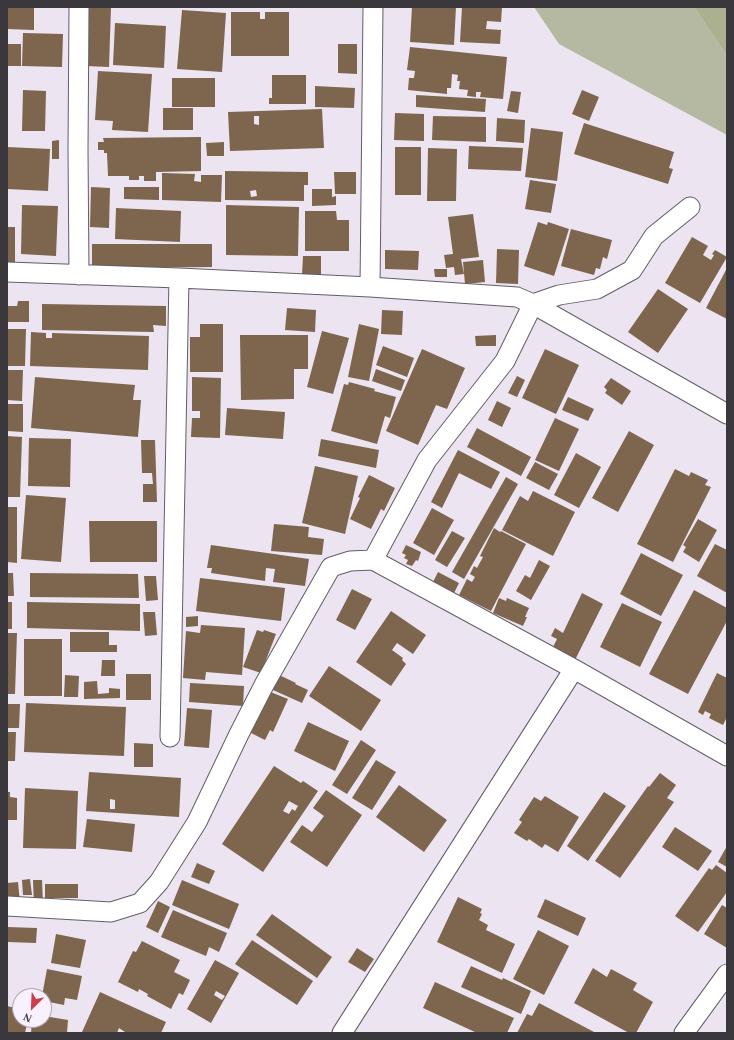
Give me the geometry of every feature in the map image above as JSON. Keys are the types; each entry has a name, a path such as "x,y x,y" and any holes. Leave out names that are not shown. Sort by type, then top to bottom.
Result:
{"street":[{"path":"79,7 79,275"},
{"path":"370,287 373,7"},
{"path":"373,560 427,460 505,361 533,304 559,295 597,289 632,270 654,236 690,207"},
{"path":"7,272 370,287 517,297 533,304 727,414"},
{"path":"170,737 179,278"},
{"path":"7,906 111,912 140,903 159,882 197,822 264,685 331,567 350,560 373,560 574,669 727,756"},
{"path":"342,1033 574,669"},
{"path":"684,1033 727,974"}],"green space":[{"path":"534,7 694,7 727,56 727,135 559,44"},
{"path":"694,7 727,7 727,56"}],"building":[{"path":"7,7 34,7 34,30 7,29"},
{"path":"88,7 111,7 109,67 86,66"},
{"path":"412,7 456,7 454,45 410,42"},
{"path":"462,7 502,7 501,22 487,21 486,29 501,30 500,44 460,42"},
{"path":"182,10 226,13 222,72 177,69"},
{"path":"231,12 260,12 260,19 265,19 265,12 289,12 289,56 231,56"},
{"path":"115,23 166,26 164,68 113,65"},
{"path":"23,33 63,34 62,67 22,66"},
{"path":"7,44 21,44 21,66 7,66"},
{"path":"338,44 357,44 357,74 338,73"},
{"path":"410,47 507,57 503,99 480,97 481,92 476,92 476,97 467,96 468,90 459,89 460,81 457,81 458,75 452,74 451,88 447,88 447,94 408,90 409,78 414,78 415,71 407,70"},
{"path":"98,71 152,74 148,132 112,130 113,121 95,120"},
{"path":"272,75 306,75 306,104 269,104 269,98 272,98"},
{"path":"172,78 215,78 215,107 172,107"},
{"path":"315,86 355,88 354,108 315,107"},
{"path":"23,90 46,91 45,131 22,131"},
{"path":"582,90 599,97 589,121 572,114"},
{"path":"511,91 521,92 518,113 507,111"},
{"path":"416,95 486,99 485,112 416,107"},
{"path":"163,108 193,108 193,130 163,130"},
{"path":"322,109 324,148 230,151 228,112","holes":["254,116 259,116 259,125 254,124"]},
{"path":"395,113 424,114 424,141 394,140"},
{"path":"433,116 486,117 486,142 432,140"},
{"path":"497,118 525,120 524,143 496,141"},
{"path":"584,123 674,152 669,168 673,169 668,184 574,154"},
{"path":"531,128 563,132 557,181 525,177"},
{"path":"201,137 201,171 156,172 156,181 144,181 144,176 139,176 139,180 129,180 129,176 108,176 107,153 104,153 104,150 98,150 98,142 104,142 103,138"},
{"path":"59,140 59,159 52,159 52,141"},
{"path":"224,142 224,156 207,156 206,143"},
{"path":"469,146 523,148 521,171 468,169"},
{"path":"7,147 50,149 48,191 7,189"},
{"path":"395,147 421,147 421,195 395,195"},
{"path":"428,148 457,149 456,201 427,201"},
{"path":"225,171 308,172 308,185 304,185 304,201 225,200","holes":["256,190 257,196 251,197 250,191"]},
{"path":"334,172 356,172 356,194 335,194"},
{"path":"162,173 195,174 194,181 201,182 201,175 222,175 221,202 162,200"},
{"path":"530,180 556,184 551,213 525,209"},
{"path":"91,187 110,188 109,228 90,227"},
{"path":"124,187 159,187 159,200 124,199"},
{"path":"312,189 332,189 332,197 336,196 336,205 312,206"},
{"path":"22,205 58,206 56,256 21,254"},
{"path":"226,205 299,207 298,256 226,255"},
{"path":"116,208 181,211 180,242 115,239"},
{"path":"305,211 336,211 337,220 349,220 349,251 305,251"},
{"path":"473,214 479,257 461,259 464,274 455,275 454,267 446,268 444,255 453,254 448,217"},
{"path":"538,222 547,225 548,222 569,229 554,276 524,266"},
{"path":"7,227 15,227 15,265 7,265"},
{"path":"571,229 612,240 607,259 603,257 600,269 596,268 594,275 561,266"},
{"path":"692,237 708,246 703,255 711,260 714,255 712,254 715,250 727,257 700,303 665,283"},
{"path":"92,244 212,244 212,267 92,268"},
{"path":"497,249 519,250 518,284 496,283"},
{"path":"385,250 419,251 418,270 385,269"},
{"path":"303,256 321,256 321,276 302,275"},
{"path":"483,260 485,282 465,284 463,262"},
{"path":"727,268 727,319 706,308"},
{"path":"434,269 447,269 447,277 435,277"},
{"path":"658,289 688,309 658,353 628,332"},
{"path":"18,301 29,301 29,322 7,322 7,306 17,306"},
{"path":"42,304 166,306 166,326 153,325 154,332 42,330"},
{"path":"287,308 316,310 315,332 285,330"},
{"path":"382,310 403,311 402,335 381,334"},
{"path":"200,324 223,324 223,372 190,372 190,337 200,337"},
{"path":"359,324 379,329 369,381 348,377"},
{"path":"7,329 26,329 25,366 7,366"},
{"path":"322,331 349,338 333,394 307,387"},
{"path":"31,332 46,333 46,338 52,338 52,333 149,336 148,370 30,366"},
{"path":"240,335 308,335 308,369 294,369 294,399 241,400"},
{"path":"496,335 496,346 476,346 475,336"},
{"path":"383,346 414,358 407,377 376,365"},
{"path":"422,349 465,368 447,409 436,405 418,445 386,431"},
{"path":"545,349 579,365 556,414 522,398"},
{"path":"376,369 405,380 401,391 372,381"},
{"path":"7,370 23,370 22,401 7,400"},
{"path":"517,376 525,380 517,397 508,393"},
{"path":"35,377 135,385 133,400 141,400 138,437 31,428"},
{"path":"192,377 221,378 220,438 191,437 192,418 200,418 200,411 192,411"},
{"path":"611,378 631,391 622,405 605,393 607,390 604,387"},
{"path":"349,382 375,389 374,391 396,397 390,418 385,416 377,444 331,431 344,384 348,385"},
{"path":"568,397 594,409 588,421 562,410"},
{"path":"497,401 511,408 502,427 488,420"},
{"path":"7,404 23,404 23,432 7,431"},
{"path":"227,408 285,412 283,439 225,435"},
{"path":"555,418 579,429 559,471 535,460"},
{"path":"477,428 531,457 521,476 467,447"},
{"path":"629,431 654,445 618,512 592,498"},
{"path":"7,436 22,437 20,497 7,497"},
{"path":"29,438 71,439 70,487 28,486"},
{"path":"321,439 379,450 376,468 318,456"},
{"path":"141,440 155,440 157,502 143,502 143,484 153,484 152,473 142,473"},
{"path":"458,450 500,472 491,489 459,473 442,508 431,502"},
{"path":"576,453 601,467 579,508 554,495"},
{"path":"535,462 558,474 549,490 526,478"},
{"path":"315,466 358,476 345,534 302,523"},
{"path":"675,469 689,476 691,472 708,480 705,485 711,487 673,562 637,544"},
{"path":"369,475 395,488 384,511 381,509 371,529 350,519 360,498 358,497"},
{"path":"506,477 518,484 464,579 452,572"},
{"path":"533,491 575,512 553,556 502,530 520,496 528,501"},
{"path":"26,495 66,498 61,562 21,559"},
{"path":"7,507 17,507 17,563 7,562"},
{"path":"432,508 454,520 434,555 413,543"},
{"path":"698,519 717,530 699,562 683,552 686,547 683,545"},
{"path":"89,521 157,521 157,562 90,562"},
{"path":"274,524 309,527 308,537 324,539 322,555 271,551"},
{"path":"494,528 526,544 491,611 459,595 467,579 472,582 475,577 470,574 474,566 477,568 483,557 480,556"},
{"path":"452,531 465,538 447,567 435,560"},
{"path":"715,544 727,550 727,593 697,576"},
{"path":"211,545 309,559 305,586 273,582 275,569 266,568 265,581 211,573 212,568 207,568"},
{"path":"406,545 421,552 418,561 416,560 412,566 406,564 408,560 404,558 406,555 402,553"},
{"path":"641,553 683,575 661,616 620,594"},
{"path":"539,560 550,566 531,600 516,591 525,575 530,578"},
{"path":"438,572 459,583 452,597 431,586"},
{"path":"7,573 13,573 14,596 7,596"},
{"path":"30,573 138,574 139,598 30,597"},
{"path":"144,576 156,576 158,600 146,601"},
{"path":"200,578 285,588 281,621 196,611"},
{"path":"352,589 372,599 355,630 336,620"},
{"path":"694,590 727,608 727,621 688,694 649,674"},
{"path":"582,593 603,604 573,664 561,658 564,653 553,647 557,639 551,636 555,628 563,633"},
{"path":"499,598 506,601 507,598 529,608 523,626 493,613"},
{"path":"7,602 12,602 12,629 7,629"},
{"path":"27,602 140,604 140,631 27,628"},
{"path":"622,603 662,622 640,667 600,647"},
{"path":"391,611 426,635 413,654 397,643 392,650 403,658 402,660 406,664 391,686 356,662"},
{"path":"143,612 155,612 157,635 145,636"},
{"path":"198,616 198,626 186,627 186,617"},
{"path":"201,625 245,628 242,675 206,672 205,680 183,678 186,631 200,633"},
{"path":"257,630 263,632 264,630 276,634 261,673 243,667"},
{"path":"70,632 109,632 109,645 117,645 117,652 70,652"},
{"path":"7,633 17,633 15,694 7,694"},
{"path":"24,639 62,639 62,696 24,696"},
{"path":"102,660 115,660 115,676 101,676"},
{"path":"329,666 381,700 361,731 309,696"},
{"path":"717,673 727,678 727,717 723,725 709,718 711,714 705,711 703,715 698,712"},
{"path":"126,674 151,674 151,700 126,700"},
{"path":"65,675 79,676 78,697 64,697"},
{"path":"279,675 308,690 302,703 273,690"},
{"path":"97,681 98,694 109,693 109,688 120,689 120,698 84,699 84,682"},
{"path":"190,683 244,686 243,706 189,702"},
{"path":"268,691 288,699 273,732 270,730 265,740 249,732"},
{"path":"26,703 126,707 124,756 24,752"},
{"path":"7,704 20,704 19,728 7,728"},
{"path":"187,708 212,710 209,748 184,746"},
{"path":"308,722 349,741 335,771 294,751"},
{"path":"7,732 16,732 15,761 7,761"},
{"path":"361,740 376,750 347,794 332,785"},
{"path":"134,743 153,744 153,767 134,767"},
{"path":"376,760 396,772 372,810 352,798"},
{"path":"274,766 301,783 303,781 318,791 263,872 222,844","holes":["289,801 298,806 295,811 292,809 289,814 283,811"]},
{"path":"89,772 181,778 179,817 86,811","holes":["110,799 115,800 115,809 110,809"]},
{"path":"660,773 676,785 667,798 674,802 620,878 595,861 648,786 649,787"},
{"path":"399,785 447,820 424,852 376,817"},
{"path":"25,788 78,791 76,849 23,848"},
{"path":"326,790 362,815 327,867 290,842 302,825 312,832 324,816 313,808"},
{"path":"7,792 10,792 10,797 17,798 17,820 7,820"},
{"path":"604,792 626,806 588,861 567,846"},
{"path":"545,796 579,817 558,852 545,844 542,848 529,839 527,841 514,833 522,822 519,820 534,797 541,801"},
{"path":"87,819 135,824 132,852 83,847"},
{"path":"675,827 712,851 698,871 662,847"},
{"path":"727,846 727,867 718,862"},
{"path":"197,863 215,871 209,884 191,877"},
{"path":"716,865 727,873 727,892 698,932 675,916 709,868 712,870"},
{"path":"30,879 32,895 23,895 22,880"},
{"path":"33,880 42,880 43,905 34,905"},
{"path":"182,880 239,904 229,929 172,905"},
{"path":"18,882 20,903 8,904 7,883"},
{"path":"45,884 78,884 78,898 45,898"},
{"path":"458,897 482,909 480,913 482,914 479,920 488,925 486,930 515,944 502,973 437,942"},
{"path":"545,899 586,918 578,936 537,917"},
{"path":"158,901 170,907 158,933 146,927"},
{"path":"722,905 727,908 727,948 704,934"},
{"path":"173,910 227,933 219,952 209,947 206,956 161,937"},
{"path":"272,914 332,957 317,978 256,935"},
{"path":"8,927 37,928 36,943 7,942"},
{"path":"538,930 569,946 544,995 513,979"},
{"path":"56,934 86,940 80,968 51,963"},
{"path":"252,940 313,981 297,1005 235,964"},
{"path":"142,941 180,960 174,972 190,980 183,995 179,993 171,1009 147,996 148,994 139,989 138,992 118,982 133,951 136,952"},
{"path":"357,948 374,959 365,972 348,962"},
{"path":"215,960 239,973 211,1023 187,1009","holes":["216,991 225,996 222,1000 214,995"]},
{"path":"471,966 502,980 503,978 531,991 521,1014 461,987"},
{"path":"593,968 607,977 611,969 637,983 633,990 653,1002 636,1033 629,1033 574,1003"},
{"path":"47,969 82,976 77,1000 65,998 64,1005 52,1003 52,988 43,988"},
{"path":"435,982 514,1018 507,1033 477,1033 423,1008"},
{"path":"100,992 166,1022 161,1033 125,1033 119,1028 117,1033 82,1032"},
{"path":"539,1003 596,1033 517,1033 527,1014 532,1016"},
{"path":"7,1006 12,1007 12,1028 26,1028 25,1033 7,1033"},
{"path":"52,1017 68,1020 67,1033 31,1033 31,1028 52,1028"}]}
